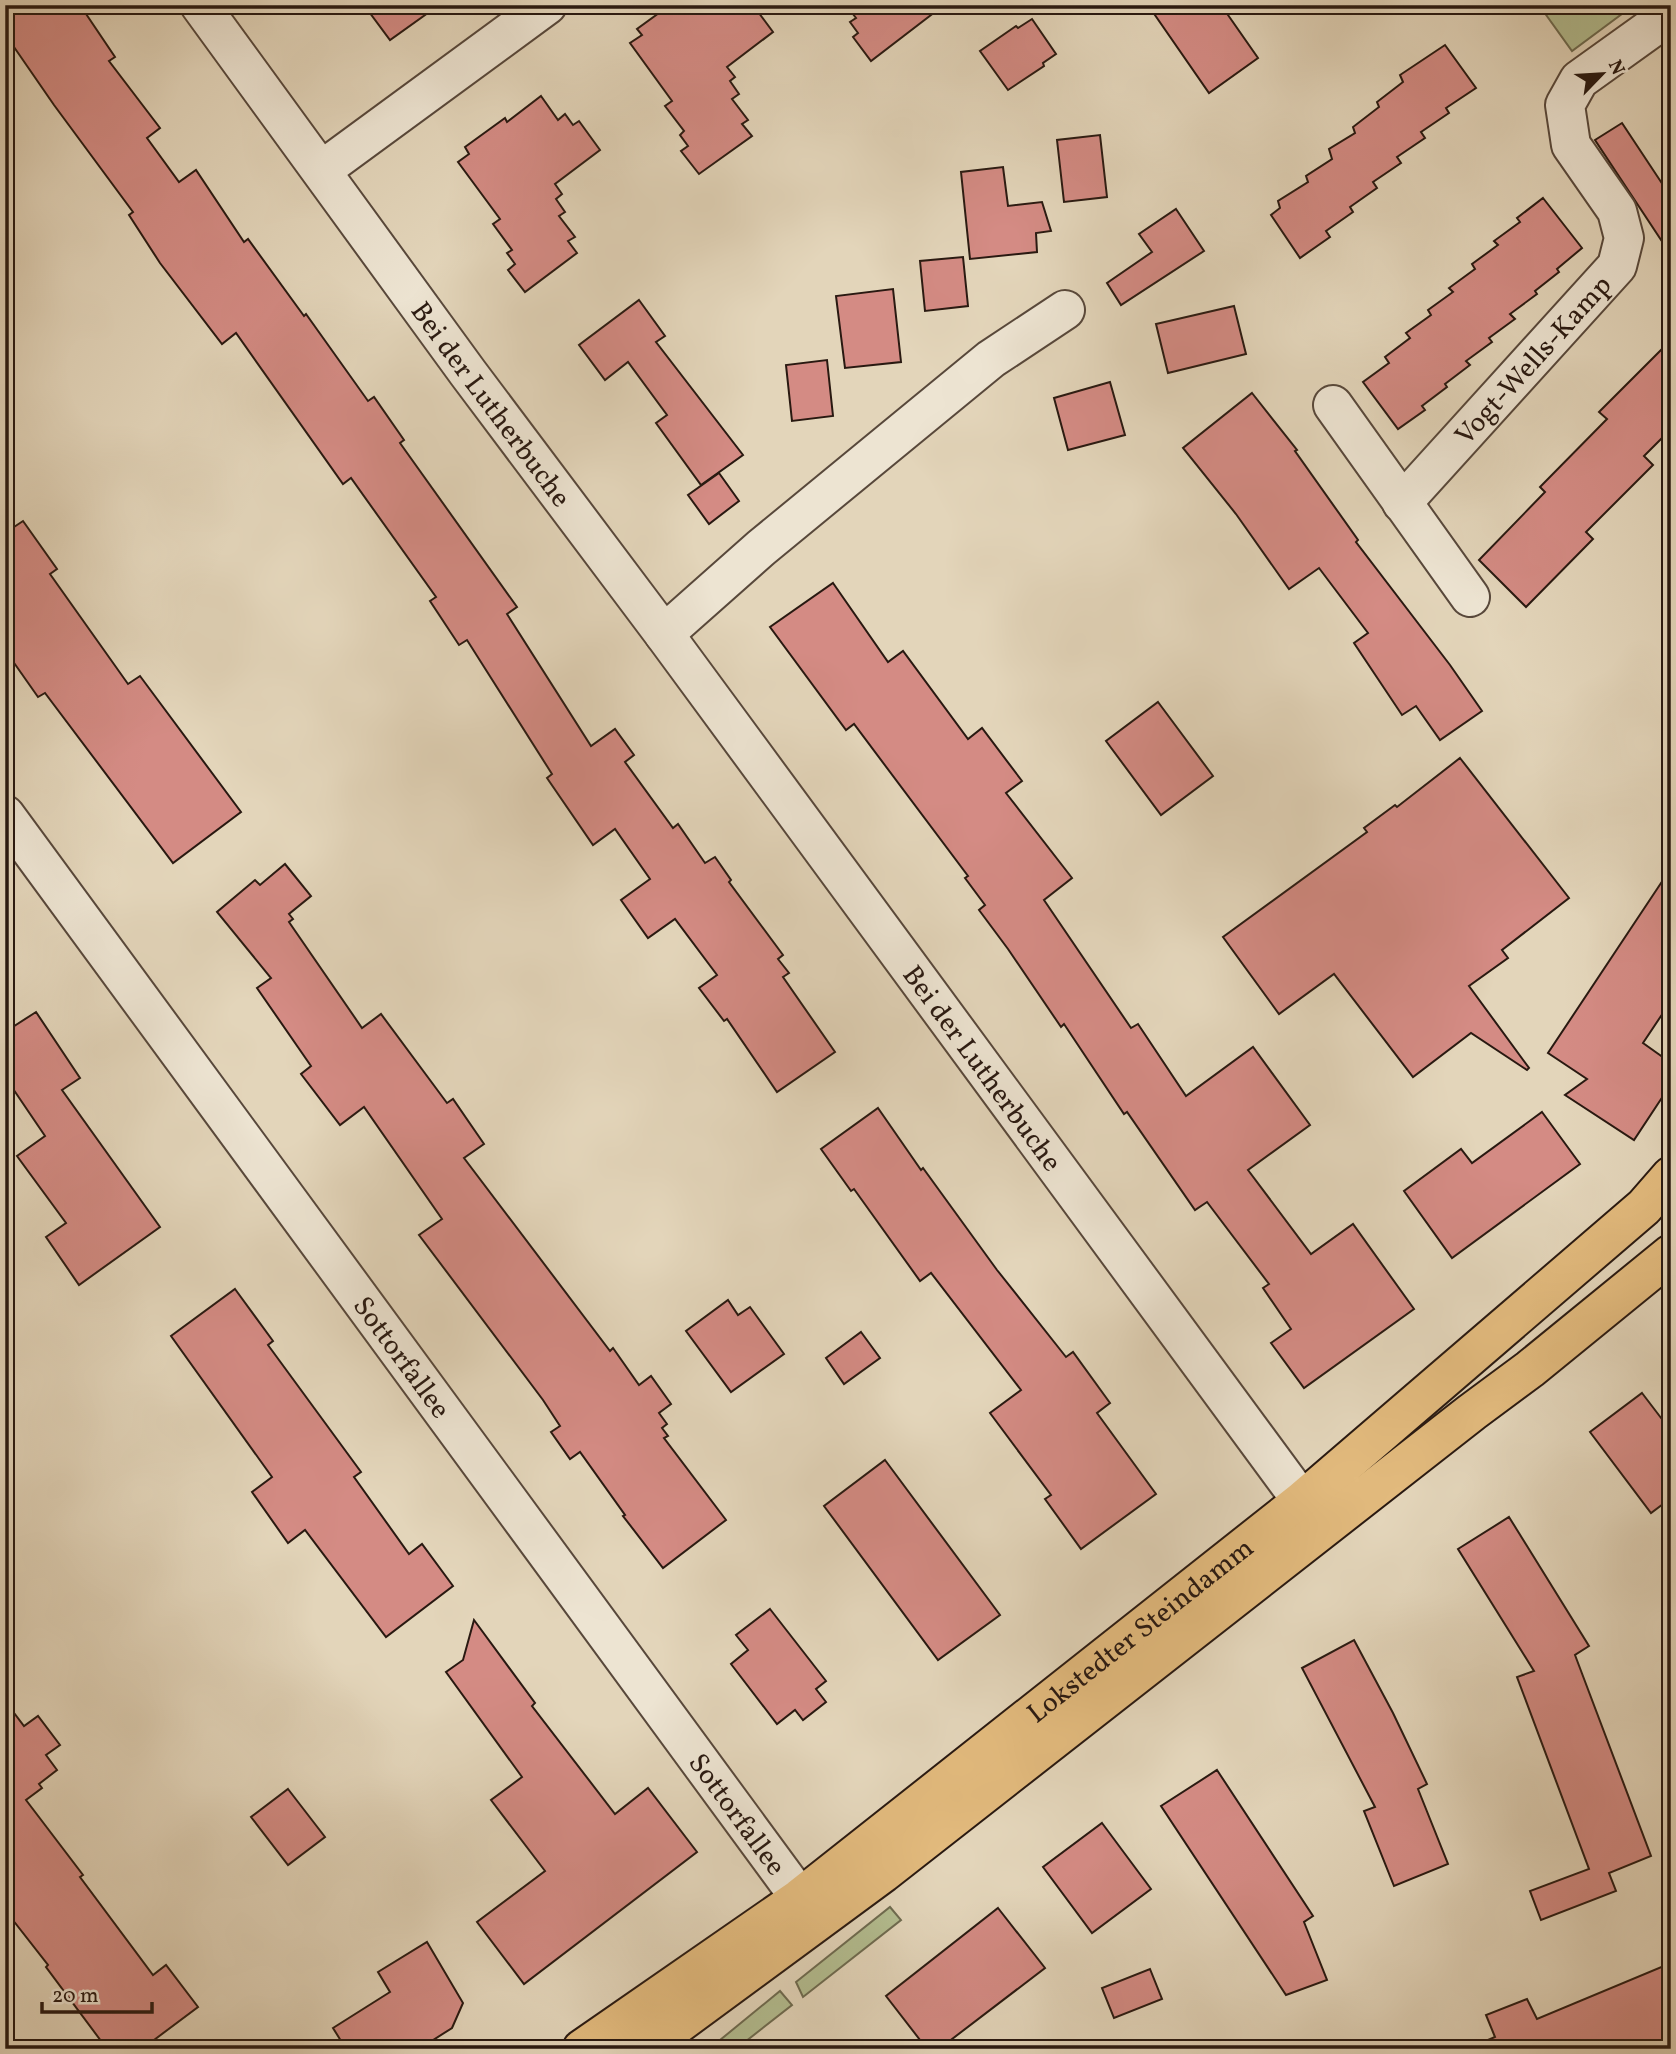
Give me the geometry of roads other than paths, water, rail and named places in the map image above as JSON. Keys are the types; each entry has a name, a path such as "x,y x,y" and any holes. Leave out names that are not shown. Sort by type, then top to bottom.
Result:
{"main road":[{"name":"Lokstedter Steindamm","path":"582,2049 800,1898 1302,1501 1644,1207 1671,1176"},
{"name":"Lokstedter Steindamm","path":"644,2049 883,1873 1530,1369 1671,1254"}],"street":[{"name":"Bei der Lutherbuche","path":"200,5 468,373 664,634 1302,1501"},
{"path":"322,170 547,5"},
{"name":"Vogt-Wells-Kamp","path":"1402,503 1617,267 1624,238 1618,211 1571,145 1565,105 1578,80 1671,14"},
{"path":"664,634 761,548 992,359 1065,310"},
{"path":"1333,405 1470,597"},
{"name":"Sottorfallee","path":"5,815 800,1898"}]}
